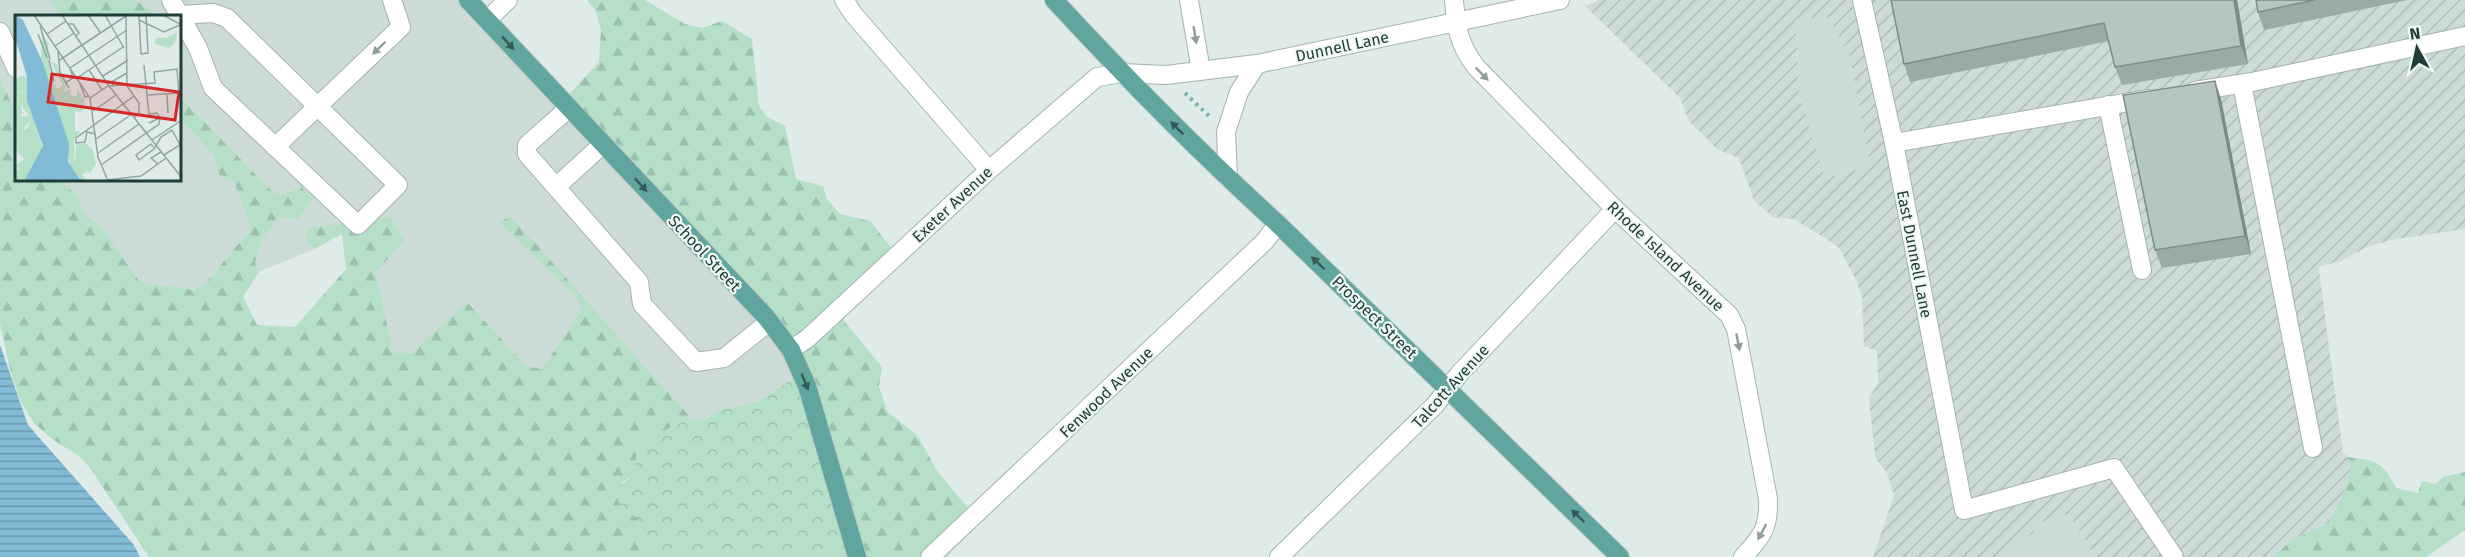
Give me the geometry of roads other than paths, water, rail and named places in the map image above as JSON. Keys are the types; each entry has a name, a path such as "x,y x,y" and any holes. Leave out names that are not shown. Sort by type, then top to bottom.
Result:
{"main road":[{"name":"School Street","path":"468,0 769,322 791,350 807,386 857,557"},
{"name":"Prospect Street","path":"1054,0 1122,73 1228,178 1448,388 1620,557"}],"street":[{"path":"275,147 401,27 392,0"},
{"path":"487,20 508,0"},
{"path":"844,0 854,15 989,170"},
{"path":"1190,0 1201,71"},
{"name":"Rhode Island Avenue","path":"1454,0 1456,23 1464,51 1476,68 1615,209 1730,315 1736,329 1768,499 1765,532 1743,557"},
{"name":"Dunnell Lane","path":"1122,73 1166,75 1257,64 1560,0"},
{"name":"East Dunnell Lane","path":"1862,0 1894,143 1964,510 2114,468 2174,557"},
{"path":"176,8 215,6 398,185 358,225 213,88 198,48 182,19"},
{"path":"0,32 15,66"},
{"path":"1894,143 2242,84 2465,36"},
{"path":"1228,178 1226,132 1239,92 1257,64"},
{"name":"Exeter Avenue","path":"791,350 808,338 989,170 1096,77 1122,73"},
{"path":"2242,84 2313,448"},
{"path":"2108,105 2142,270"},
{"path":"569,108 527,145 527,153 639,282 642,304 696,362 724,358 769,322"},
{"path":"556,187 603,144"},
{"name":"Talcott Avenue","path":"1279,557 1435,405 1448,388 1615,209"},
{"name":"Fenwood Avenue","path":"930,557 1264,242 1278,224"}],"water":[{"path":"0,345 28,425 134,545 140,557 0,557"}]}
